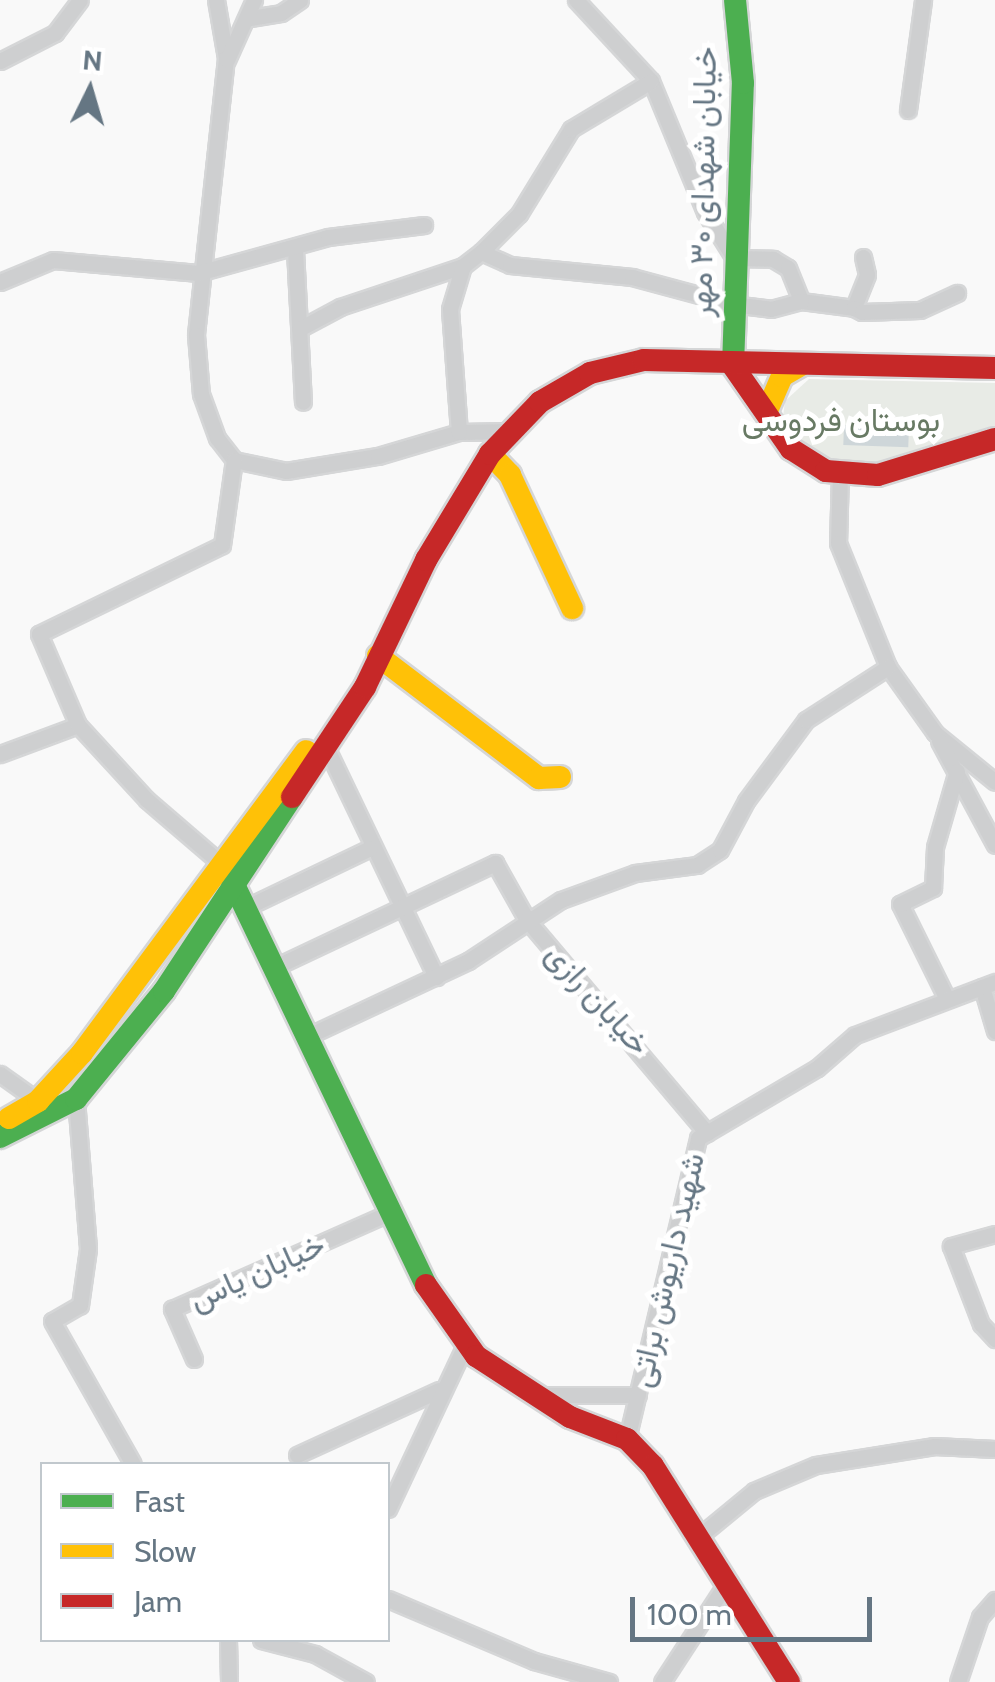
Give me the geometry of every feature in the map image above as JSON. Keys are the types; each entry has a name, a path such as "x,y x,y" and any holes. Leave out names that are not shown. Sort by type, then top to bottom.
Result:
{"main road":[{"name":"خیابان شهدای ۳۰ مهر","path":"733,366 732,304 743,83 735,0"},
{"path":"0,1121 38,1101 82,1053 230,876 327,750 490,454 540,402 590,374 644,360 733,366 995,368"},
{"path":"766,413 782,376 801,365"},
{"path":"733,366 790,448 840,472 878,475 995,438"},
{"path":"490,454 510,474 572,608"},
{"path":"378,656 540,778 560,777"},
{"path":"0,1137 76,1099 105,1070 355,677 378,656"},
{"path":"230,876 431,1296 466,1343 528,1392 627,1439 652,1466 788,1682"},
{"path":"82,1053 105,1070"}],"street":[{"path":"216,0 225,63 198,272 200,394 216,438 234,460 305,470 459,432 512,432"},
{"path":"225,63 250,18 254,0"},
{"path":"250,18 282,12 300,0"},
{"path":"576,0 651,81 705,212 734,258 773,259 788,268 801,300"},
{"path":"908,110 923,0"},
{"path":"0,62 55,33 77,1"},
{"path":"299,329 356,301 462,266 519,214 571,129 651,81"},
{"path":"0,282 54,260 198,272 294,250 328,237 424,225"},
{"path":"294,250 303,402"},
{"path":"481,252 510,264 632,277 732,304 771,309 801,300 887,314 920,310 957,293"},
{"path":"854,308 867,276 863,256"},
{"path":"459,432 450,309 462,266"},
{"path":"230,876 147,800 78,726 39,634 222,545 234,460"},
{"path":"840,472 838,543 888,667 935,733 995,844"},
{"path":"308,1036 436,977 561,900 635,873 698,866 720,850 746,801 806,720 888,667"},
{"path":"0,754 78,726"},
{"path":"935,733 995,782"},
{"path":"327,750 370,848 436,977"},
{"path":"947,999 900,904 933,888 935,847 957,771"},
{"path":"247,907 370,848"},
{"name":"خیابان رازی","path":"401,912 494,863 528,920 707,1133"},
{"path":"273,968 401,912"},
{"path":"989,984 995,1031"},
{"name":"شهید داریوش براتی","path":"627,1439 698,1138 830,1060 855,1035 989,984"},
{"path":"0,1074 38,1101"},
{"path":"76,1099 88,1250 80,1305 52,1321 133,1462"},
{"name":"خیابان یاس","path":"194,1359 172,1309 391,1212"},
{"path":"995,1234 952,1246 981,1324 995,1339"},
{"path":"390,1504 439,1390 466,1343"},
{"path":"297,1455 439,1390"},
{"path":"528,1392 568,1398 638,1395"},
{"path":"697,1538 754,1491 816,1465 934,1446 995,1449"},
{"path":"662,1682 726,1584"},
{"path":"958,1682 980,1617 995,1600"},
{"path":"390,1601 534,1661 610,1682"},
{"path":"228,1642 229,1682"},
{"path":"269,1642 315,1654 366,1682"}],"green space":[{"name":"بوستان فردوسی","path":"809,379 995,383 995,429 877,464 829,460 797,443 783,417 785,401"}],"shaded area":[{"path":"844,425 909,427 908,447 843,445"}],"traffic: fast":[{"path":"733,366 743,83 735,0"},
{"path":"0,1137 76,1099 164,991 292,797"},
{"path":"227,870 426,1285"}],"traffic: slow":[{"path":"766,413 782,376 801,365"},
{"path":"490,454 510,475 572,608"},
{"path":"378,656 539,778 560,777"},
{"path":"9,1118 38,1101 82,1053 306,751"}],"traffic: jam":[{"path":"292,797 365,687 426,560 490,454 540,402 590,373 644,360 995,368"},
{"path":"733,366 791,449 826,471 878,475 995,439"},
{"path":"426,1285 476,1356 570,1417 627,1439 653,1466 789,1682"}]}
